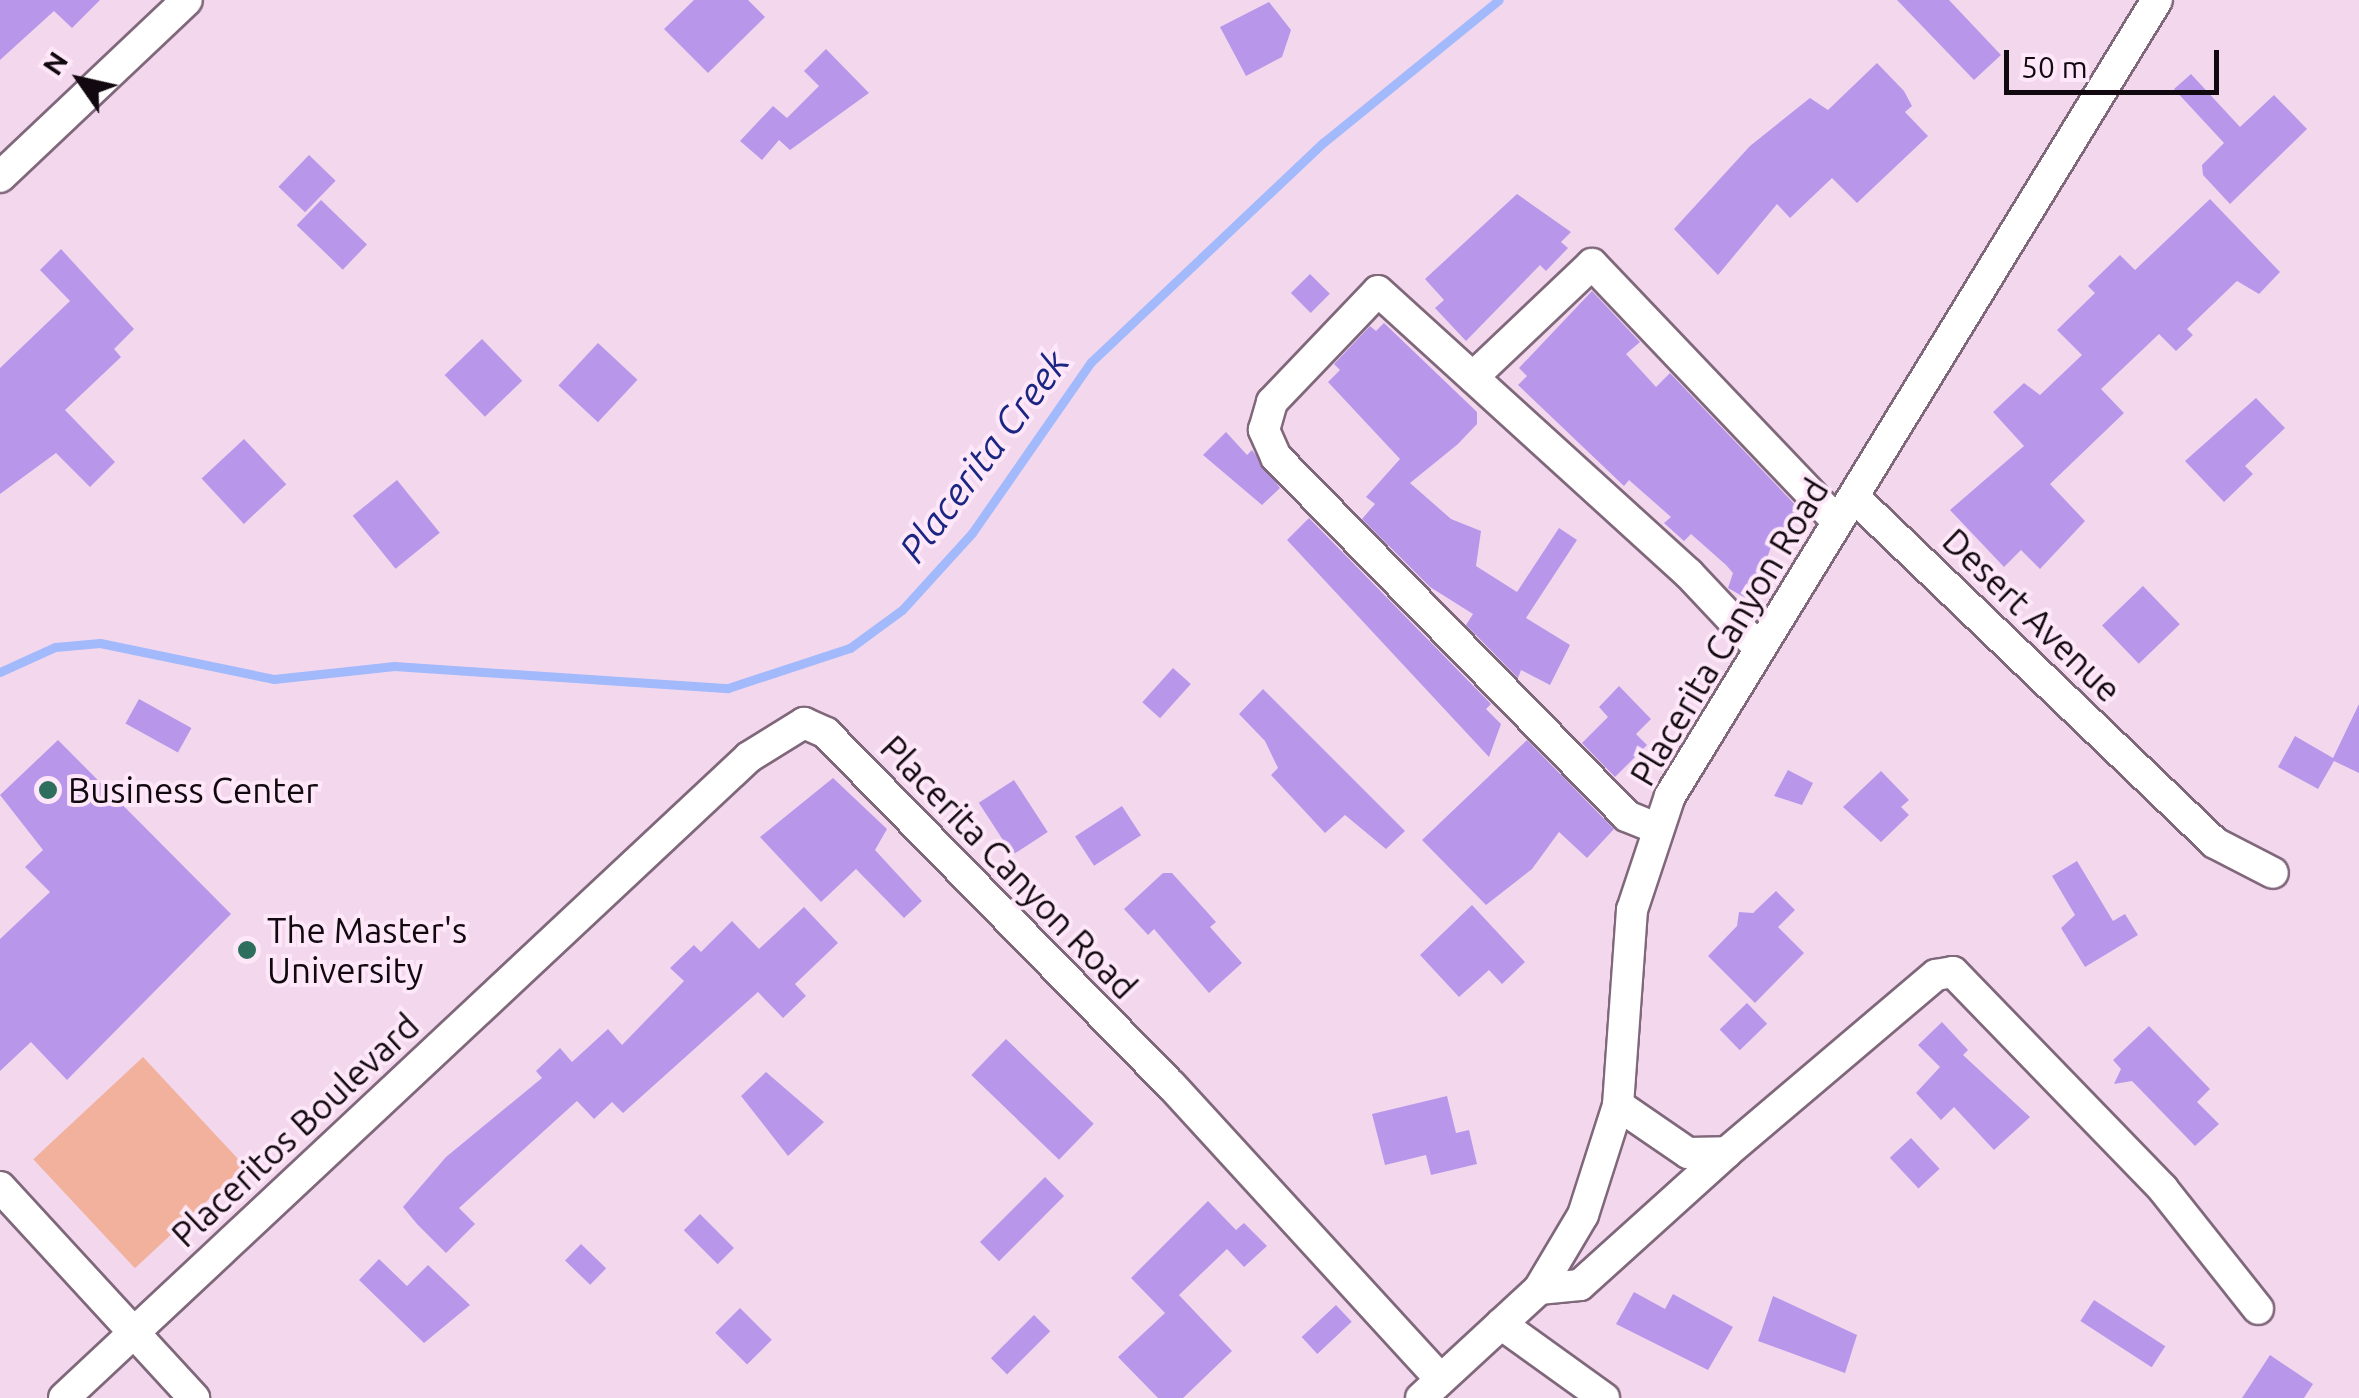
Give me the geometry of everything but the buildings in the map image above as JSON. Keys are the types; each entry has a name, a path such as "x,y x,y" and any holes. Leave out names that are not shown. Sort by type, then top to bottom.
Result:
{"street":[{"path":"0,177 187,0"},
{"name":"Placerita Canyon Road","path":"804,723 826,734 1171,1085 1430,1389 1539,1289 1583,1215 1618,1105 1632,910 1656,828 1756,646 1846,509 2157,0"},
{"name":"Desert Avenue","path":"1473,377 1592,264 1846,509 2158,788 2215,844 2273,873"},
{"path":"1656,828 1627,816 1400,592 1268,445 1272,402 1378,291 1756,646"},
{"name":"Placeritos Boulevard","path":"64,1398 748,757 804,723"},
{"path":"1539,1289 1580,1285 1727,1152 1936,975 1953,972 2163,1189 2258,1309"},
{"path":"1618,1105 1688,1153 1727,1152"},
{"path":"0,1187 194,1398"},
{"path":"1502,1324 1604,1398"}],"shaded area":[{"path":"143,1057 245,1166 135,1268 33,1159"}],"waterway":[{"name":"Placerita Creek","path":"0,672 55,647 100,643 274,679 394,666 728,688 850,648 902,610 972,533 1091,362 1324,142 1499,0"}],"place":[{"name":"Business Center","path":"48,790"},
{"name":"The Master's University","path":"247,950"}]}
